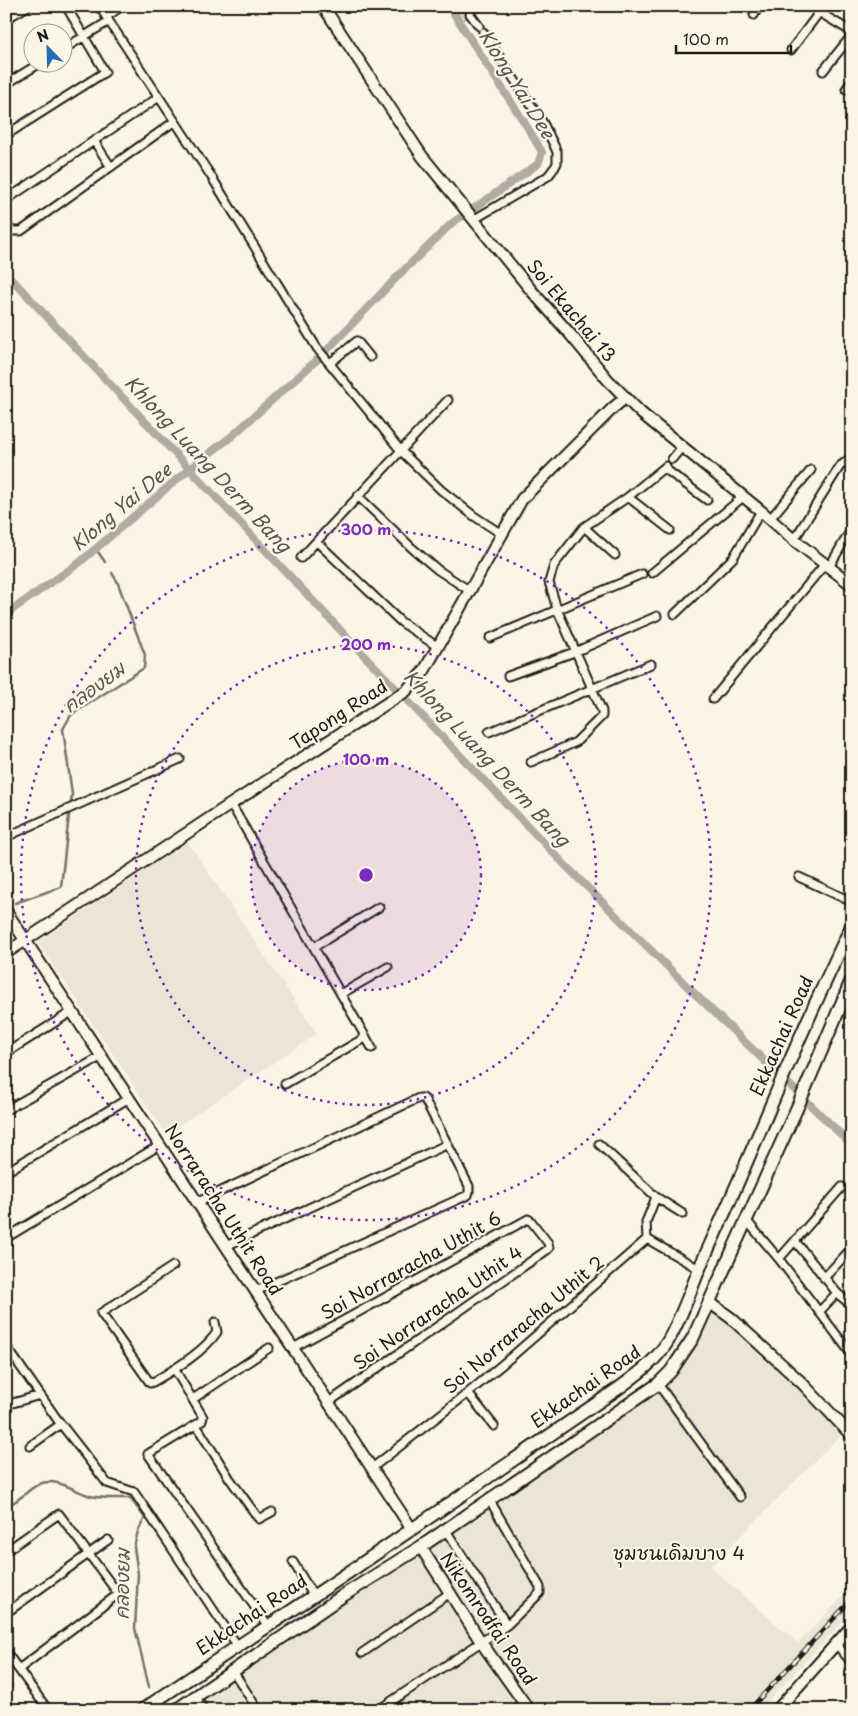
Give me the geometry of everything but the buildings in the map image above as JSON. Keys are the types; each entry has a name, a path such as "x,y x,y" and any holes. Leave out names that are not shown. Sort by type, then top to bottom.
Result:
{"main road":[{"name":"Ekkachai Road","path":"142,1710 639,1374 656,1358 668,1341 692,1288 816,1000 852,925"},
{"name":"Ekkachai Road","path":"176,1710 344,1595 422,1546 658,1384 671,1371 693,1338 797,1108 852,979"},
{"path":"692,1288 709,1302"},
{"path":"411,1528 422,1546"}],"street":[{"path":"6,20 28,6"},
{"path":"6,135 105,72 66,6"},
{"path":"99,6 211,176 317,348 401,451 441,490 474,516 503,535"},
{"path":"72,44 108,19 122,6"},
{"name":"Soi Ekachai 13","path":"323,6 422,156 531,290 625,398 794,540 852,585"},
{"path":"471,6 470,14 542,123 553,143 558,158 555,168 548,176 473,220"},
{"path":"754,15 760,6"},
{"path":"809,6 822,10 852,34 824,71"},
{"path":"791,50 822,10"},
{"path":"6,84 26,72"},
{"path":"846,89 852,81"},
{"path":"6,200 159,97"},
{"path":"6,223 11,231 21,231 175,121"},
{"path":"94,141 110,167"},
{"path":"330,363 357,341 370,357"},
{"name":"Tapong Road","path":"6,953 406,691 424,671 522,499 625,398"},
{"path":"300,558 448,400"},
{"path":"672,459 682,447"},
{"path":"794,540 840,466 851,458"},
{"path":"531,762 576,742 601,718 602,711 577,651 556,609 550,589 550,577 558,560 584,528 628,497 665,467 707,500"},
{"path":"770,519 811,470"},
{"path":"358,496 412,548 438,570 470,592"},
{"path":"628,497 670,530"},
{"path":"652,573 743,497"},
{"path":"675,614 733,558 761,511"},
{"path":"584,528 615,555"},
{"path":"713,700 827,566 852,528"},
{"path":"317,542 401,622 438,647"},
{"path":"490,638 642,574"},
{"path":"508,676 577,651 657,616"},
{"path":"489,732 651,664"},
{"path":"6,837 180,759"},
{"path":"231,804 372,1048"},
{"path":"800,877 852,902"},
{"path":"314,947 379,907"},
{"name":"Norraracha Uthit Road","path":"6,911 411,1528"},
{"path":"341,994 388,967"},
{"path":"6,1053 73,1012"},
{"path":"285,1084 366,1038"},
{"path":"6,1110 102,1056"},
{"path":"6,1172 130,1098"},
{"path":"198,1202 421,1098 425,1100 469,1186 468,1196 256,1291"},
{"path":"6,1238 160,1144"},
{"path":"226,1246 448,1144"},
{"path":"599,1144 656,1197 683,1214"},
{"path":"779,1259 842,1187"},
{"path":"656,1197 646,1222 647,1239 699,1269"},
{"name":"Soi Norraracha Uthit 6","path":"293,1348 528,1219 532,1221 540,1232"},
{"path":"746,1220 779,1259 852,1356"},
{"name":"Soi Norraracha Uthit 4","path":"328,1402 547,1250 549,1248 548,1243 540,1232"},
{"name":"Soi Norraracha Uthit 2","path":"372,1468 468,1393 647,1239"},
{"path":"795,1241 837,1293 852,1306"},
{"path":"824,1278 852,1248"},
{"path":"173,1266 101,1313 150,1383 174,1370 214,1336 217,1328 215,1322"},
{"path":"819,1312 837,1293"},
{"path":"709,1302 731,1318 802,1383 852,1436"},
{"path":"6,1346 61,1424 107,1483 134,1492 237,1645"},
{"path":"193,1399 269,1348"},
{"path":"174,1370 203,1417 202,1421 148,1454 268,1626"},
{"path":"658,1384 740,1496"},
{"path":"468,1393 494,1426"},
{"path":"6,1406 40,1395"},
{"path":"30,1446 61,1424"},
{"path":"196,1424 230,1479 259,1519 272,1512"},
{"path":"378,1710 507,1625 540,1594 541,1589 489,1499"},
{"path":"6,1551 59,1514 89,1552 116,1590 117,1595 20,1669"},
{"path":"445,1529 507,1625"},
{"path":"6,1613 108,1540"},
{"name":"Nikomrodfai Road","path":"422,1546 481,1642 526,1706"},
{"path":"293,1562 313,1595"},
{"path":"362,1653 450,1593"},
{"path":"782,1708 852,1626"},
{"path":"836,1644 852,1663"},
{"path":"6,1652 48,1710"},
{"path":"234,1671 258,1710"},
{"path":"196,1697 204,1710"},
{"path":"514,1710 526,1706"}],"shaded area":[{"path":"452,6 491,6 463,20"},
{"path":"188,842 317,1034 166,1134 38,942"},
{"path":"709,1302 846,1430 710,1567 798,1643 852,1587 852,1612 760,1710 176,1710 671,1371"}],"waterway":[{"name":"Klong Yai Dee","path":"449,6 542,152 538,164 473,209"},
{"name":"Klong Yai Dee","path":"327,350 397,277 452,223 461,217"},
{"name":"Khlong Luang Derm Bang","path":"6,273 359,650 567,867 852,1145"},
{"name":"Klong Yai Dee","path":"6,614 79,563 189,469 232,436 318,359"},
{"name":"คลองยม","path":"96,549 105,562"},
{"name":"คลองยม","path":"71,802 72,794 63,729 71,715 144,668 145,655 117,581 112,573"},
{"name":"คลองยม","path":"15,903 61,887 69,815"},
{"name":"คลองยม","path":"6,1502 10,1504 35,1486 46,1482 59,1483 96,1497 130,1498 145,1518 138,1531 134,1547 138,1574 135,1628 149,1687"}],"railway":[{"path":"749,1710 852,1599"}],"district":[{"name":"ชุมชนเดิมบาง 4","path":"679,1553"}]}
